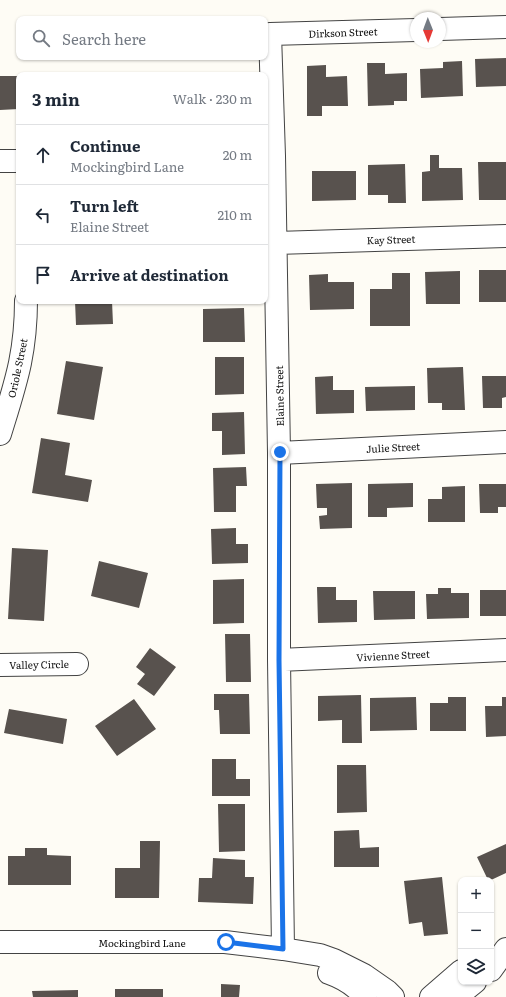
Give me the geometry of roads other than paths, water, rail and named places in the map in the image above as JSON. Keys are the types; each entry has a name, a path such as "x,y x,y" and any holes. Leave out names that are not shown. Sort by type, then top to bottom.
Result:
{"street":[{"path":"446,29 506,27"},
{"name":"Dirkson Street","path":"270,34 410,30"},
{"name":"Elaine Street","path":"270,34 270,156 276,243 280,452 279,660 283,949"},
{"path":"0,161 16,161"},
{"name":"Kay Street","path":"276,243 506,236"},
{"name":"Oriole Street","path":"0,434 20,362 26,319 26,304"},
{"name":"Julie Street","path":"280,452 506,442"},
{"name":"Vivienne Street","path":"279,660 506,650"},
{"name":"Valley Circle","path":"0,665 77,664"},
{"name":"Mockingbird Lane","path":"0,942 226,942 283,949 320,955 334,960 364,975 393,997"},
{"path":"494,949 506,946"},
{"name":"Mockingbird Lane","path":"283,949 314,967 348,982 365,997"},
{"path":"494,966 506,950"},
{"path":"431,997 458,973"},
{"path":"457,997 471,985"}]}
